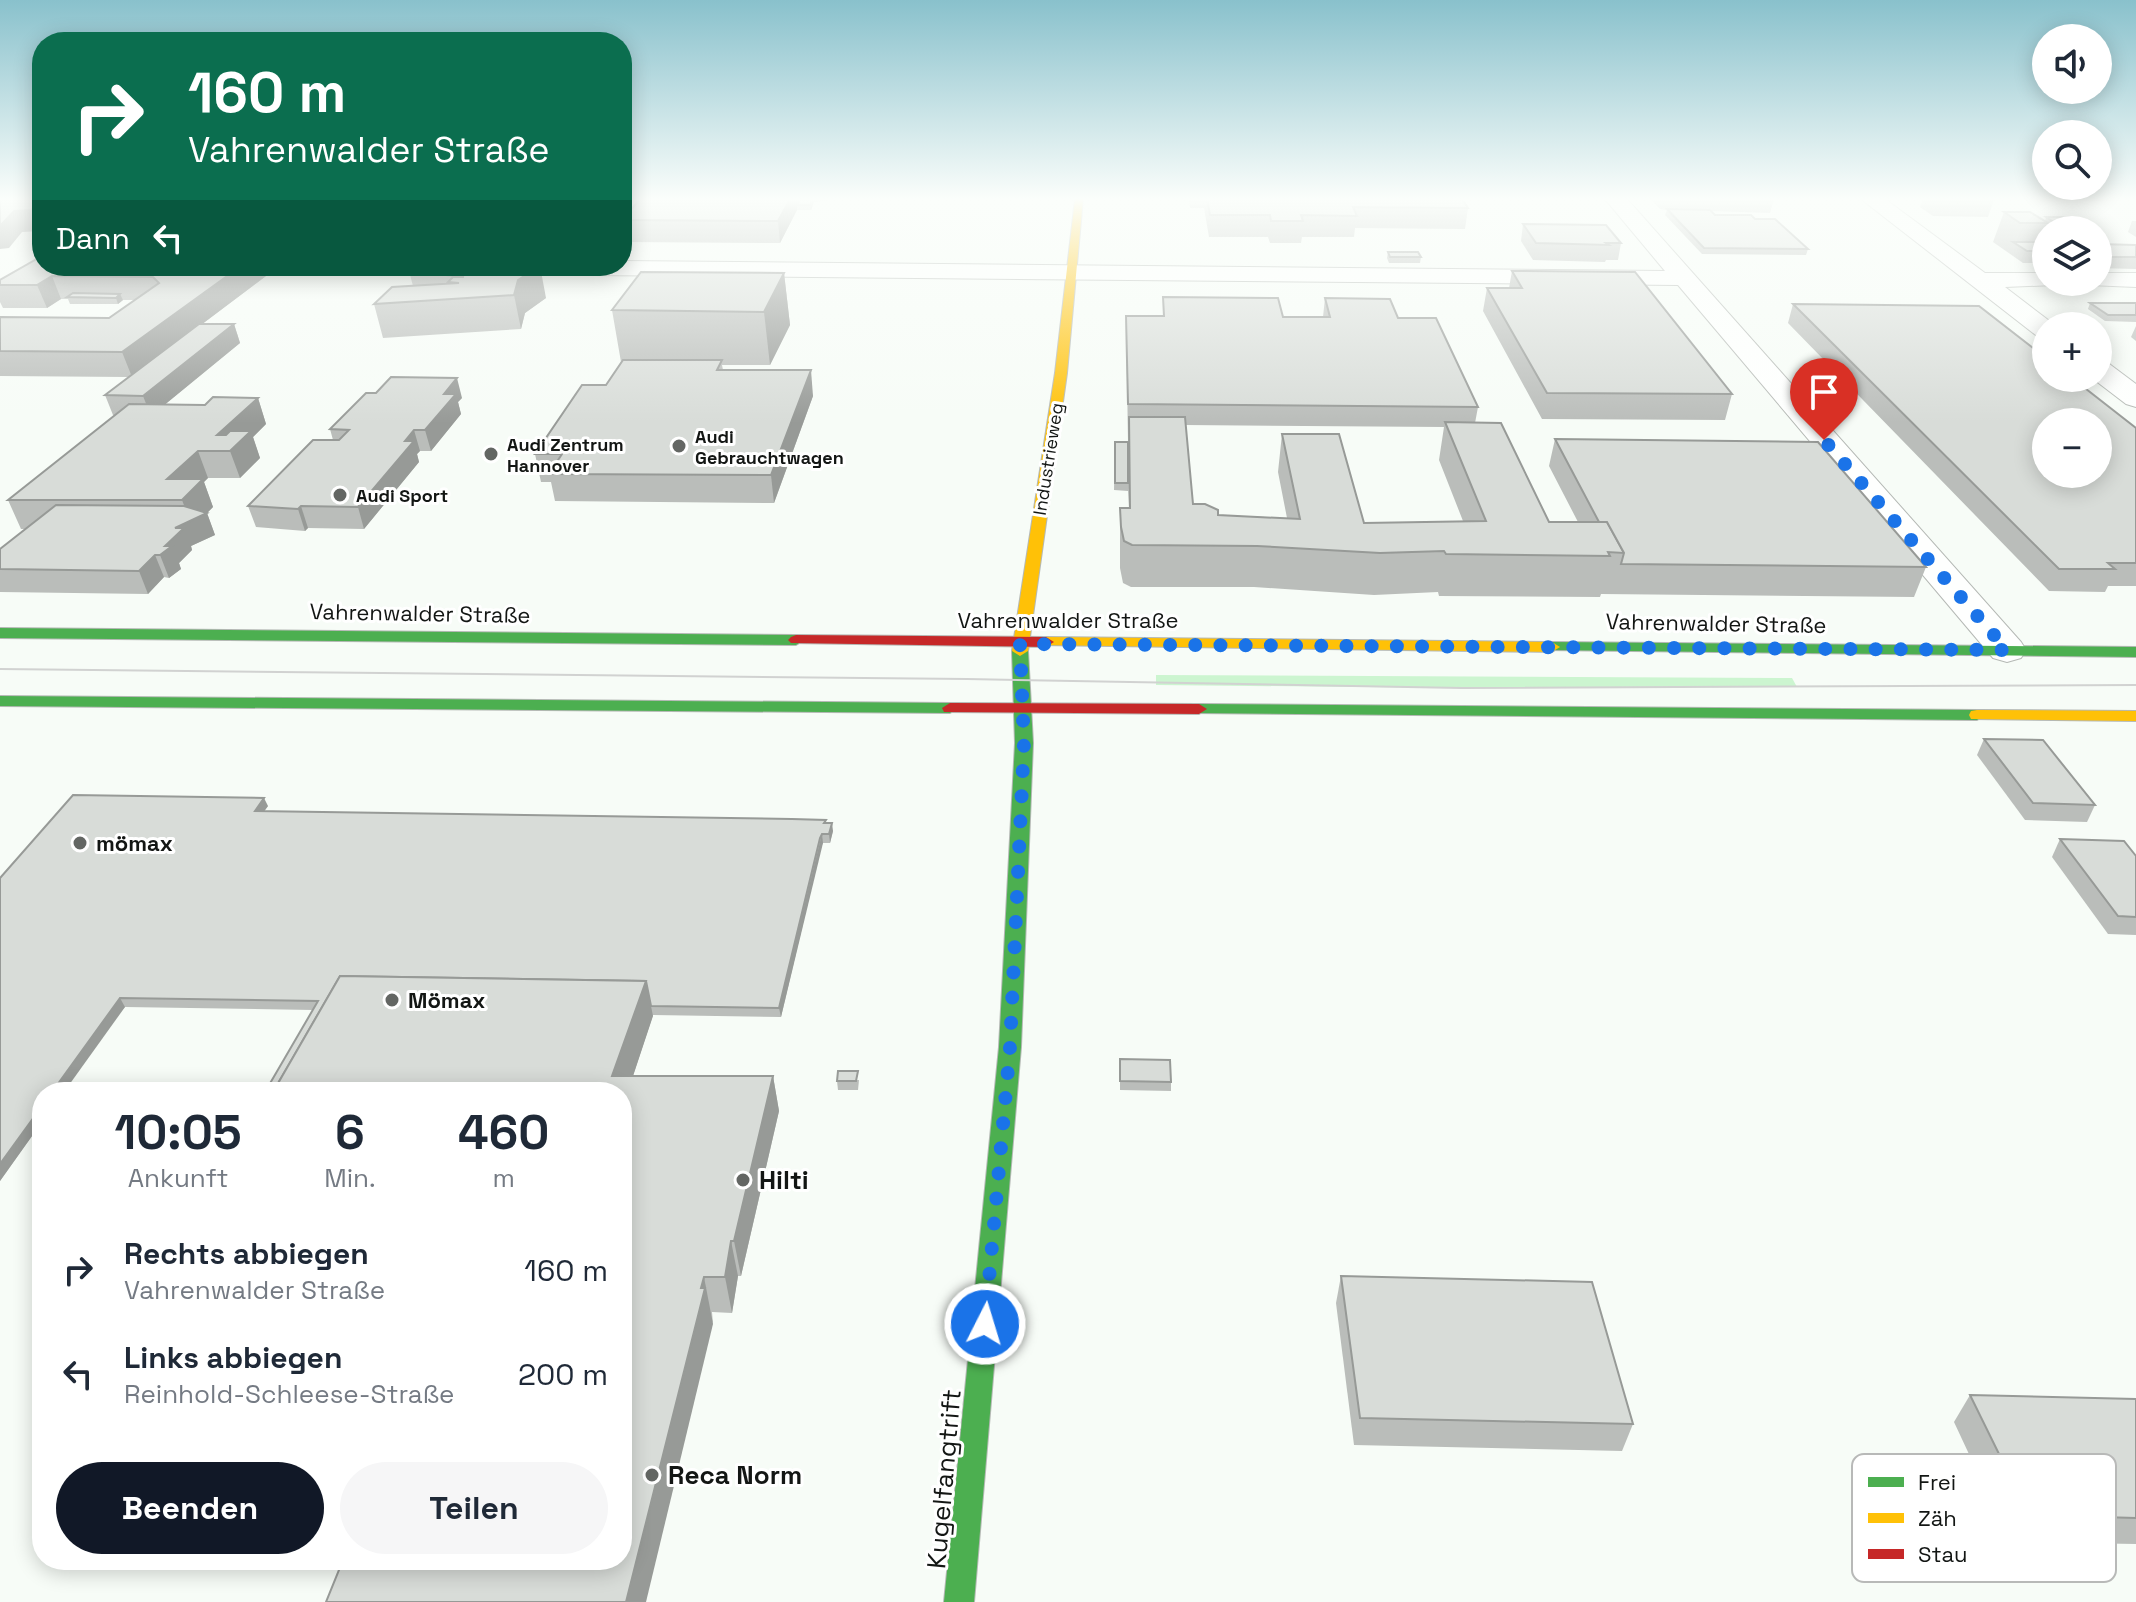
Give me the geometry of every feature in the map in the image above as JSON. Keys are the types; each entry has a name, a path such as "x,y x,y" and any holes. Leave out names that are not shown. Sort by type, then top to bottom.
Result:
{"main road":[{"name":"Industrieweg","path":"1020,644 1061,373 1072,275"},
{"name":"Vahrenwalder Straße","path":"0,633 2136,652"},
{"name":"Kugelfangtrift","path":"959,1602 1010,1047 1024,708 1020,644"},
{"path":"0,701 2136,716"}],"street":[{"path":"986,274 1682,278"},
{"path":"1678,274 2007,650"},
{"path":"1972,274 2032,319"},
{"path":"1980,280 2032,280"},
{"path":"2112,280 2136,280"},
{"path":"2112,380 2136,398"}],"green space":[{"path":"1156,675 1792,678 1797,687 1156,685"}],"building":[{"path":"11,274 52,276 37,285 0,285 0,280"},
{"path":"640,274 784,274 764,312 612,310"},
{"path":"1514,274 1636,274 1732,394 1547,393 1487,288 1522,288"},
{"path":"52,276 227,276 122,352 0,351 0,317 109,318 159,283 153,277"},
{"path":"455,276 524,276 518,280 514,295 374,304 392,287 459,283 448,282 453,277 464,277"},
{"path":"73,293 120,294 116,298 67,297"},
{"path":"1163,297 1278,298 1283,317 1330,317 1325,298 1390,299 1398,318 1436,318 1478,407 1128,404 1126,316 1164,316"},
{"path":"2090,303 2136,303 2136,315 2104,312"},
{"path":"1793,304 1979,306 2032,347 2032,392 2090,392 2110,408 2032,408 2032,488 2112,488 2112,409 2136,428 2136,563 2108,563 2115,569 2059,569"},
{"path":"199,324 234,324 143,396 105,395"},
{"name":"Audi Gebrauchtwagen","path":"623,360 722,360 717,370 811,370 771,475 549,474 562,454 535,454 582,385 606,385"},
{"path":"391,377 457,378 444,394 456,394 425,430 414,430 405,441 414,441 358,507 301,506 298,509 248,506 313,440 339,440 349,430 330,429 366,393 376,393"},
{"path":"213,397 258,398 217,435 226,435 230,431 251,431 230,451 198,451 167,479 203,479 182,500 8,500 129,404 205,405"},
{"path":"1129,417 1185,417 1193,504 1205,504 1218,510 1218,515 1300,519 1282,434 1339,434 1364,523 1486,521 1445,422 1501,423 1549,522 1607,522 1624,553 1608,552 1610,556 1446,554 1444,551 1380,553 1257,546 1132,545 1124,541 1120,508 1130,508"},
{"path":"1555,439 1818,442 1926,567 1621,564 1624,553 1607,522 1599,522"},
{"path":"1115,442 1128,442 1128,483 1115,483"},
{"path":"56,505 184,506 207,513 175,528 184,528 165,546 172,546 155,555 139,571 0,569 0,549"},
{"path":"1984,739 2043,740 2095,805 2033,803"},
{"name":"Mömax","path":"73,795 264,798 255,811 792,819 832,823 829,834 822,834 820,838 779,1008 651,1006 646,981 340,976 279,1082 271,1082 318,1001 120,998 59,1082 32,1082 32,1120 0,1164 0,878"},
{"path":"2060,839 2124,841 2136,856 2136,917 2118,916"},
{"path":"340,976 646,981 612,1076 773,1076 734,1241 731,1241 725,1277 704,1277 701,1288 705,1288 626,1602 326,1602 339,1570 632,1570 632,1082 279,1082"},
{"path":"1120,1059 1170,1060 1171,1082 1120,1081"},
{"path":"838,1071 858,1071 856,1081 837,1081"},
{"path":"1341,1276 1592,1282 1633,1424 1360,1418"},
{"path":"1970,1395 2136,1399 2136,1518 2116,1517 2116,1454 1999,1454"}],"tram line":[{"path":"0,669 967,679 1462,688 2136,685"}],"traffic: fast":[{"path":"0,633 796,640"},
{"path":"1552,647 2136,652"},
{"path":"959,1602 1010,1047 1024,743 1020,651"},
{"path":"0,701 950,708"},
{"path":"1199,709 1977,715"}],"traffic: slow":[{"path":"1020,651 1061,373 1071,274"},
{"path":"1046,642 1552,647"},
{"path":"1977,715 2136,716"}],"traffic: jam":[{"path":"796,640 1046,642"},
{"path":"950,708 1199,709"}],"place":[{"name":"Audi Gebrauchtwagen","path":"679,446"},
{"name":"Audi Zentrum Hannover","path":"491,454"},
{"name":"Audi Sport","path":"340,495"},
{"name":"mömax","path":"80,843"},
{"name":"Mömax","path":"392,1000"},
{"name":"Hilti","path":"743,1180"},
{"name":"Reca Norm","path":"652,1475"}],"route":[{"path":"985,1324 1010,1047 1024,743 1020,644 2007,650 1824,440"}]}
